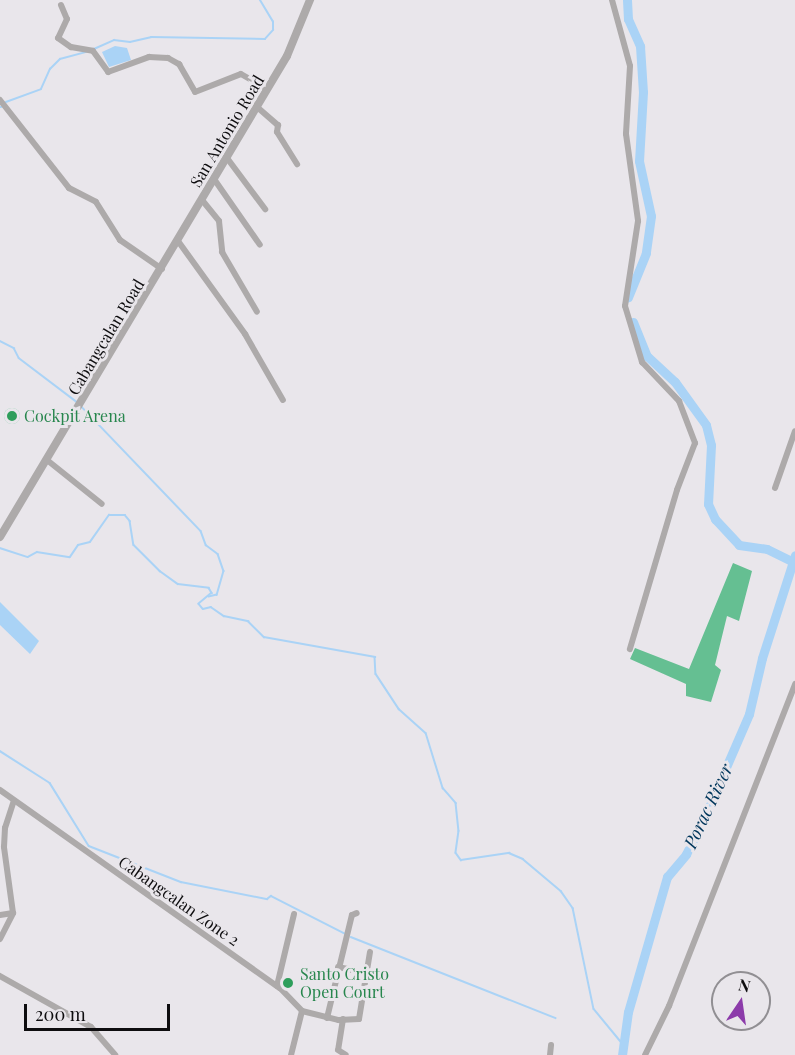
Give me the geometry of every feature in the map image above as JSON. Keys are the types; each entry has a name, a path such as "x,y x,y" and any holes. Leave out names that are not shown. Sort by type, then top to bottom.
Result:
{"street":[{"name":"San Antonio Road","path":"161,271 287,56 310,0"},
{"path":"612,0 631,73 626,134 638,221 625,306 642,362 679,401 695,442 677,490 641,624 630,649"},
{"path":"61,5 67,19 58,38 71,47 93,51 108,72 149,57 168,58 179,64 195,92 241,74 267,89"},
{"path":"0,100 69,188 96,202 120,240 161,271"},
{"path":"257,107 278,125 277,132 297,164"},
{"path":"227,158 265,209"},
{"path":"214,179 260,245"},
{"path":"202,200 219,222 222,252 257,312"},
{"path":"178,241 245,334 283,400"},
{"name":"Cabangcalan Road","path":"0,537 161,271"},
{"path":"775,488 795,431"},
{"path":"47,460 102,504"},
{"path":"645,1055 669,1006 795,684"},
{"name":"Cabangcalan Zone 2","path":"0,790 277,986 302,1011"},
{"path":"0,939 13,913 4,847 5,828 14,801"},
{"path":"0,915 13,913"},
{"path":"277,986 294,914"},
{"path":"327,1018 352,915 357,914"},
{"path":"291,1055 302,1011 327,1018 359,1019 370,952"},
{"path":"339,967 366,973"},
{"path":"0,976 90,1027 115,1055"},
{"path":"343,1020 338,1050 346,1055"},
{"path":"550,1055 551,1045"}],"green space":[{"name":"Cockpit Arena","path":"9,408 15,408 20,416 18,422 9,424 4,419 4,413"},
{"path":"733,563 752,571 739,621 727,616 715,665 721,670 711,702 686,696 686,684 630,659 635,648 689,669"}],"water":[{"path":"115,46 127,48 131,60 109,67 102,52"},
{"path":"0,602 39,641 30,654 0,625"}],"waterway":[{"path":"94,49 114,40 130,42 151,37 265,39 273,30 273,22 260,0"},
{"path":"627,0 628,19 640,46 643,92 639,161 651,216 646,253 628,297"},
{"path":"6,102 41,89 50,69 60,59 86,52"},
{"path":"633,322 647,356 675,382 706,425 711,445 708,504 715,519 739,545 767,549 794,562"},
{"path":"0,341 14,348 19,358 77,402"},
{"path":"81,406 201,531 206,545 218,554 224,571 217,595 209,597"},
{"path":"0,548 28,557 37,552 70,557 78,545 90,542 109,515 125,515 130,521 134,545 160,571 178,584 209,588 212,593 199,604 203,609 211,607 224,616 248,621 264,637 375,657 376,674 399,709 426,733 443,788 456,803 459,831 456,853 461,860 509,853 523,859 561,891 573,908 594,1009 622,1043"},
{"name":"Porac River","path":"622,1055 628,1012 667,877 686,854 701,825 749,714 762,658 795,555"},
{"path":"0,751 50,783 89,846 181,882 267,899 271,896 344,933"},
{"path":"351,937 556,1018"}],"place":[{"name":"Cockpit Arena","path":"12,416"},
{"name":"Santo Cristo Open Court","path":"288,983"}]}
